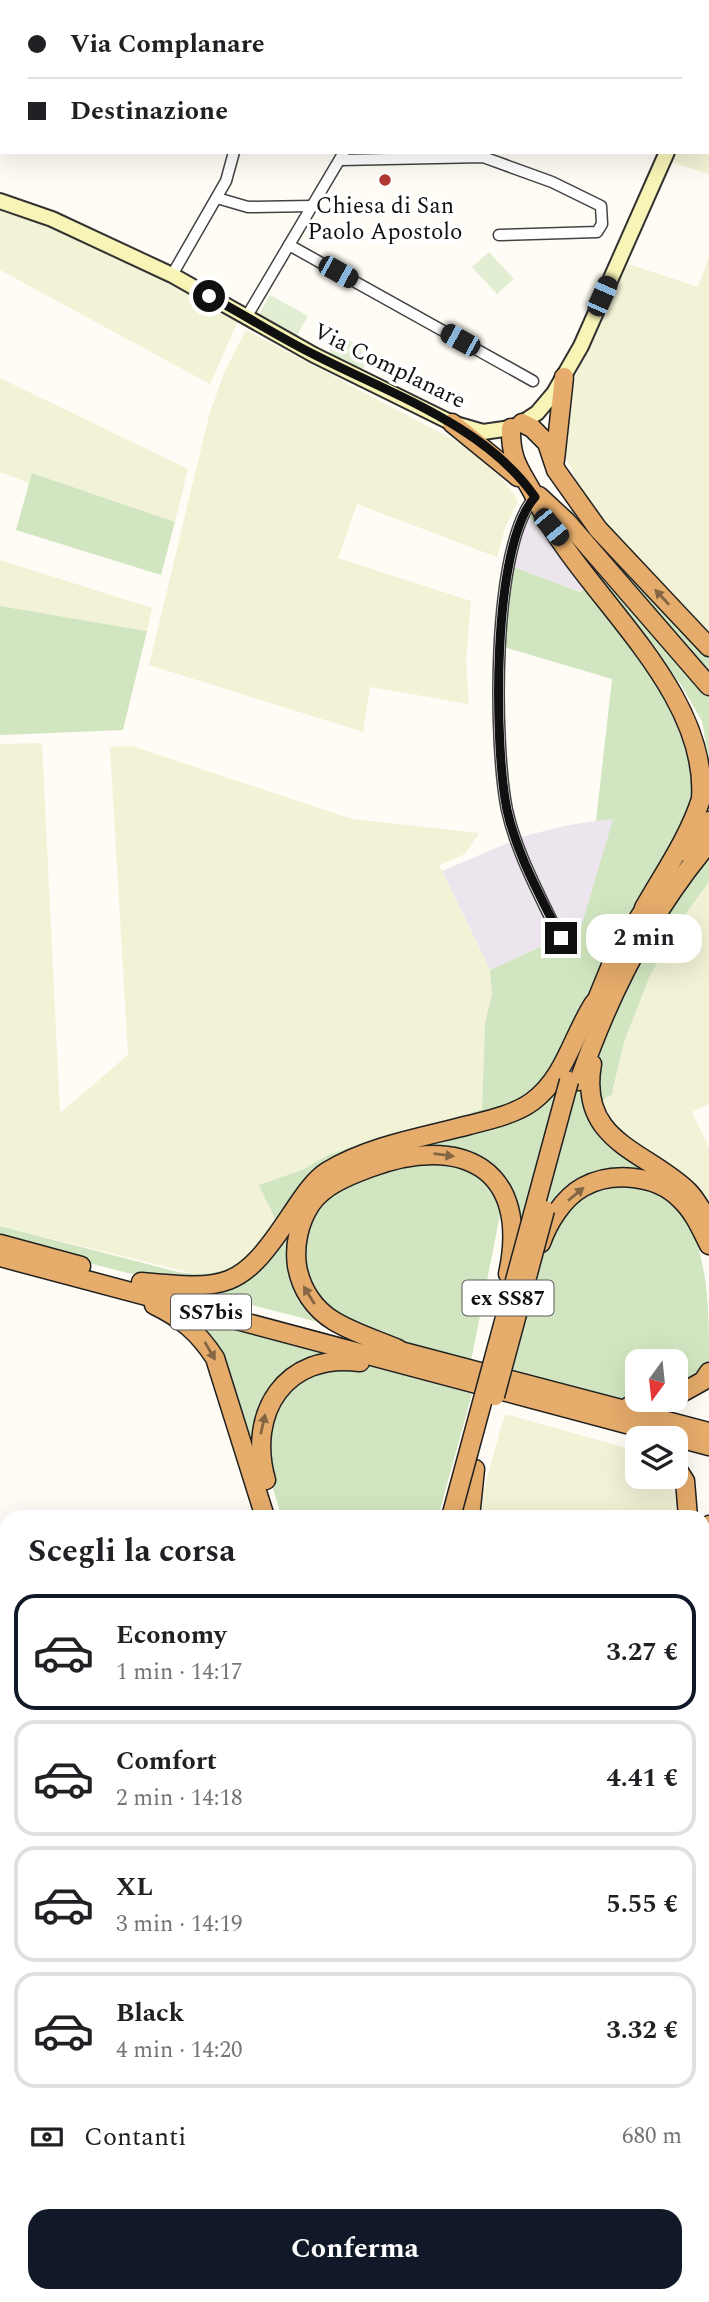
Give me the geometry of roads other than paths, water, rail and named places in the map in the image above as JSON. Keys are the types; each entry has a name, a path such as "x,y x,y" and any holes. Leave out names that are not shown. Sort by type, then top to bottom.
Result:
{"highway":[{"path":"564,377 555,450 558,494 567,522"},
{"path":"452,423 567,522 709,686"},
{"path":"644,908 698,806 705,779 705,743 684,693 663,663 551,527 511,454 516,426 532,428 547,443 556,470 598,528 709,647"},
{"path":"531,491 548,489 556,470"},
{"name":"ex SS87","path":"464,1510 471,1463 506,1307 614,958 644,908 709,821"},
{"name":"ex SS87","path":"601,1004 678,879 709,843"},
{"path":"141,1282 200,1287 235,1278 265,1254 307,1191 326,1172 492,1119 574,1082 611,1136 689,1192 709,1223"},
{"name":"ex SS87","path":"453,1510 471,1463 528,1272 574,1082"},
{"path":"408,1353 345,1326 320,1310 309,1298 297,1262 298,1235 311,1203 329,1187 373,1159 424,1153 444,1154 460,1157 487,1172 501,1191 513,1219 513,1253 506,1307"},
{"path":"528,1272 549,1226 563,1206 583,1187 610,1178 639,1179 664,1187 679,1197 693,1214 709,1245"},
{"name":"SS7bis","path":"0,1244 709,1432"},
{"name":"SS7bis","path":"0,1257 709,1446"},
{"path":"68,1275 153,1305 181,1318 201,1336 215,1358 271,1510"},
{"path":"272,1510 261,1461 260,1433 270,1403 287,1382 311,1366 341,1359 398,1369 421,1370"},
{"path":"688,1389 703,1381 709,1372"},
{"path":"619,1407 625,1406"},
{"path":"580,1412 625,1430"},
{"path":"446,1510 471,1463"},
{"path":"470,1510 471,1463"},
{"path":"686,1489 687,1510"}],"main road":[{"path":"516,426 537,413 564,377 666,154"},
{"name":"Via Complanare","path":"0,201 52,219 172,275 314,355 452,423 483,432 516,426"}],"street":[{"path":"172,275 217,198 230,171 234,154"},
{"path":"247,316 342,156 490,158 552,182 601,206 602,224 597,232 499,235"},
{"path":"217,198 248,207 312,206"},
{"path":"289,245 533,381"},
{"path":"531,491 518,523 506,584 500,639 501,754 507,809 516,843 561,938"}],"place":[{"name":"Chiesa di San Paolo Apostolo","path":"385,180"}]}
